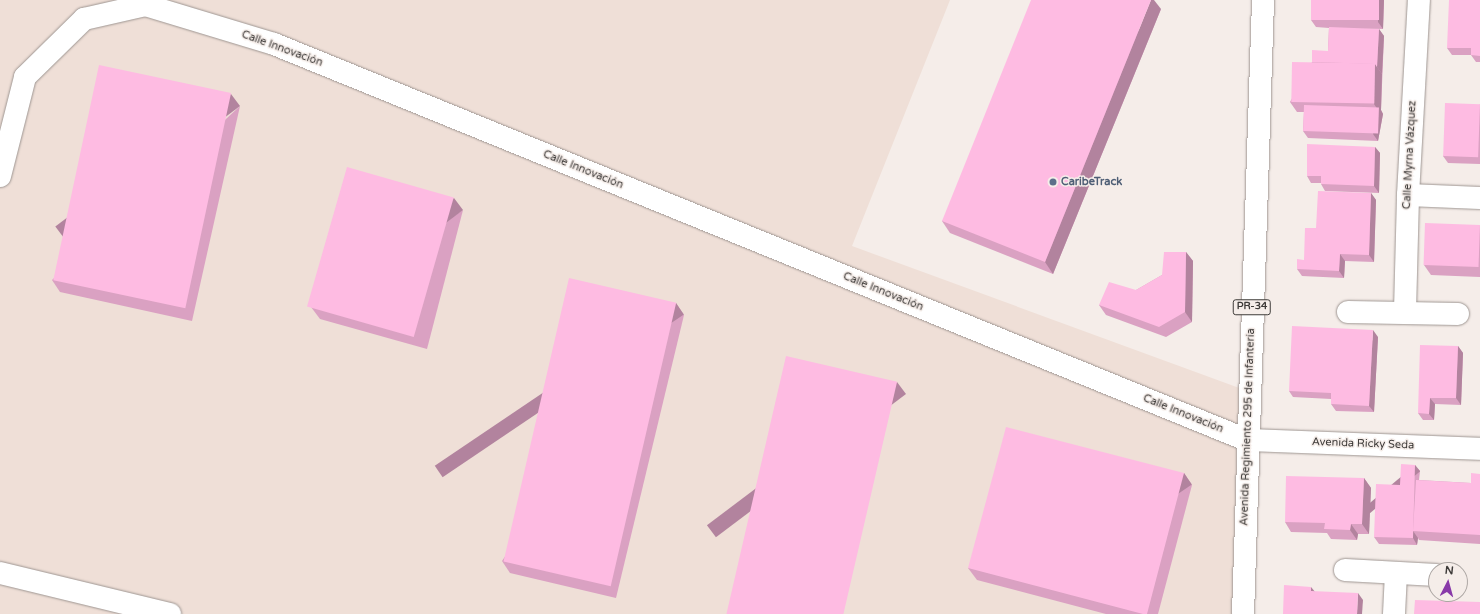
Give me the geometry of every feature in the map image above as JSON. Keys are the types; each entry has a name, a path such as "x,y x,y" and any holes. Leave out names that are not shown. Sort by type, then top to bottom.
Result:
{"street":[{"name":"Avenida Regimiento 295 de Infantería","path":"1243,614 1247,440 1263,0"},
{"name":"Calle Myrna Vázquez","path":"1405,311 1408,195 1419,0"},
{"name":"Calle Innovación","path":"0,176 25,77 84,19 145,4 274,44 1247,440"},
{"path":"1408,195 1480,198"},
{"path":"1348,312 1405,311 1458,314"},
{"name":"Avenida Ricky Seda","path":"1247,440 1480,449"},
{"path":"1345,570 1428,575"},
{"path":"0,573 170,614"},
{"path":"1394,614 1396,573"}],"shaded area":[{"path":"0,0 950,0 852,246 1242,389 1233,614 0,614"}],"building":[{"path":"1031,0 1151,0 1045,262 942,221"},
{"path":"1311,0 1379,0 1379,20 1311,20"},
{"path":"1449,0 1480,0 1480,56 1471,55 1471,48 1447,48"},
{"path":"1329,27 1379,29 1377,67 1375,64 1312,62 1312,50 1328,51"},
{"path":"1292,62 1375,63 1374,103 1291,102"},
{"path":"99,65 231,93 185,308 53,280"},
{"path":"1445,103 1480,104 1478,157 1443,156"},
{"path":"1304,105 1379,108 1378,134 1303,131"},
{"path":"1307,144 1375,147 1374,186 1321,184 1321,176 1307,176"},
{"path":"347,167 454,198 414,337 307,306"},
{"path":"1318,191 1371,193 1369,255 1340,254 1339,271 1297,269 1297,259 1304,260 1305,228 1316,228"},
{"path":"1425,223 1480,225 1479,267 1424,265"},
{"path":"1164,252 1186,252 1185,312 1159,327 1099,305 1109,282 1136,290 1162,275"},
{"path":"569,278 676,303 611,586 504,562"},
{"path":"1292,326 1373,330 1369,406 1331,404 1331,393 1289,391"},
{"path":"1420,345 1458,346 1456,398 1430,398 1429,414 1418,413"},
{"path":"786,356 897,382 843,614 726,614"},
{"path":"1006,427 1184,473 1147,614 968,568"},
{"path":"1401,464 1415,465 1413,538 1374,537 1376,484 1400,485"},
{"path":"1471,473 1480,474 1480,535 1413,531 1416,480 1471,483"},
{"path":"1286,476 1364,478 1362,524 1351,524 1350,530 1324,529 1325,523 1285,522"},
{"path":"1284,585 1311,587 1311,591 1358,593 1357,614 1283,614"},
{"path":"1415,600 1428,600 1428,602 1480,602 1480,614 1414,614"}],"place":[{"name":"CaribeTrack","path":"1053,182"}]}
